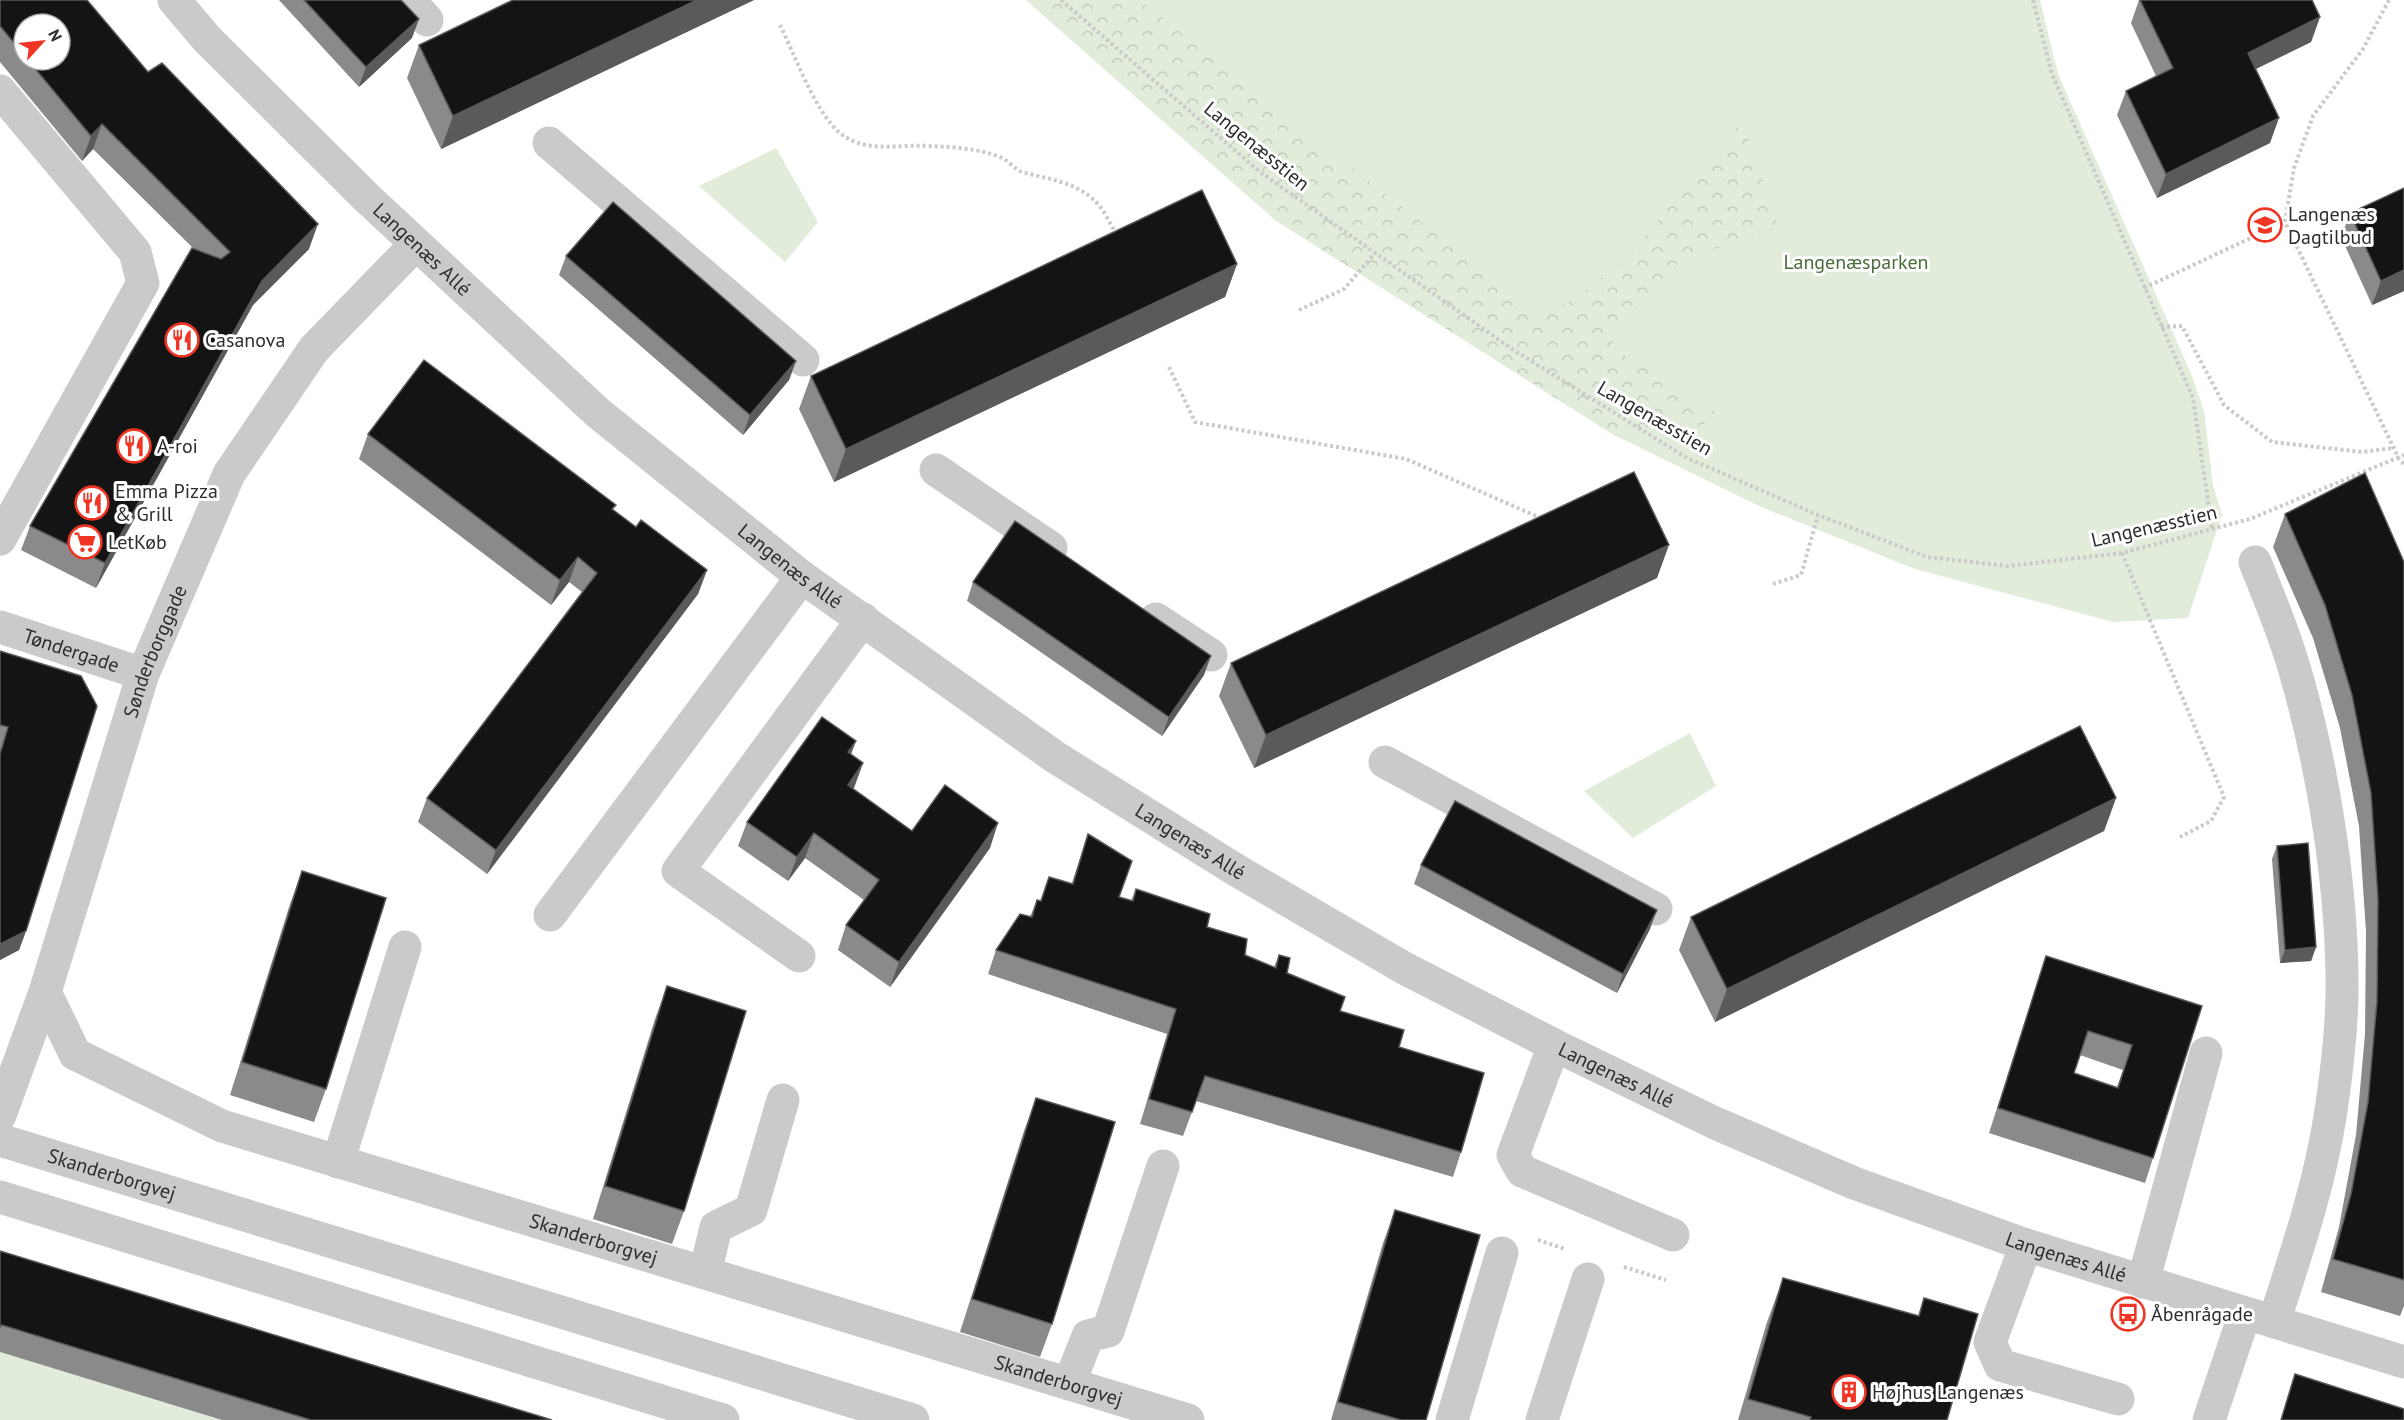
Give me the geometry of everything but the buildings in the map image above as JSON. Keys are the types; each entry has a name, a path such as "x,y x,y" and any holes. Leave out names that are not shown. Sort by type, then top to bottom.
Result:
{"street":[{"name":"Langenæs Allé","path":"174,0 207,39 415,245 597,412 802,577 1055,757 1236,870 1404,968 1554,1046 1715,1123 1854,1183 2026,1245 2404,1362"},
{"path":"0,91 135,252 143,283 0,539"},
{"path":"549,143 803,360"},
{"name":"Sønderborggade","path":"0,1115 45,992 143,674 229,474 314,349 415,245"},
{"path":"936,470 1073,562"},
{"path":"2209,1420 2306,1224 2324,1150 2337,1061 2343,977 2331,844 2318,765 2299,684 2279,623 2255,562"},
{"path":"550,915 802,577"},
{"path":"1132,602 1211,655"},
{"path":"799,956 678,871 862,619"},
{"name":"Tøndergade","path":"0,627 143,674"},
{"path":"1385,762 1656,909"},
{"path":"338,1162 405,946"},
{"name":"Skanderborgvej","path":"45,992 75,1054 222,1126 1188,1420"},
{"path":"1554,1046 1513,1155 1522,1171 1673,1235"},
{"path":"2143,1282 2206,1053"},
{"path":"705,1273 716,1227 751,1210 783,1100"},
{"name":"Skanderborgvej","path":"0,1140 913,1420"},
{"path":"1069,1384 1088,1336 1108,1331 1163,1166"},
{"path":"0,1197 723,1420"},
{"path":"1452,1420 1515,1245"},
{"path":"2026,1245 1990,1342 2000,1365 2118,1399"},
{"path":"1542,1420 1588,1279"}],"path":[{"name":"Langenæsstien","path":"1060,0 1260,172 1512,349 1687,458 1818,515 1927,556 2008,566 2122,553 2250,519 2404,455"},
{"path":"2033,0 2052,74 2193,398 2212,528"},
{"path":"2389,0 2363,49 2313,117 2294,168 2285,222 2399,459 2404,464"},
{"path":"780,25 812,92 839,132 858,143 876,147 925,146 966,149 1002,157 1019,171 1076,187 1095,201 1118,237"},
{"path":"2144,288 2285,222"},
{"path":"1299,310 1344,289 1375,253"},
{"path":"2161,327 2182,326 2224,405 2272,442 2362,453 2394,448"},
{"path":"1169,367 1195,422 1406,459 1546,520"},
{"path":"1773,584 1801,575 1818,515"},
{"path":"2122,553 2224,797 2211,821 2180,837"},
{"path":"1515,1245 1569,1250"},
{"path":"1623,1267 1666,1280"}],"green space":[{"name":"Langenæsparken","path":"1026,0 2040,0 2058,74 2192,376 2204,411 2213,485 2222,515 2188,618 2113,622 1915,569 1761,507 1614,435 1275,220"},
{"path":"1026,0 1139,0 1540,316 1574,299 1628,256 1736,128 1746,130 1777,224 1749,241 1686,255 1612,339 1616,350 1723,417 1692,428 1614,435 1275,220"},
{"path":"776,148 818,222 785,262 699,186"},
{"path":"1690,733 1716,786 1633,838 1584,791"},
{"path":"0,1352 222,1420 0,1420"}],"place":[{"name":"Langenæs Dagtilbud","path":"2265,225"},
{"name":"Casanova","path":"182,340"},
{"name":"A-roi","path":"134,446"},
{"name":"Emma Pizza & Grill","path":"92,503"},
{"name":"LetKøb","path":"85,542"},
{"name":"Åbenrågade","path":"2128,1314"},
{"name":"Højhus Langenæs","path":"1849,1392"}]}
